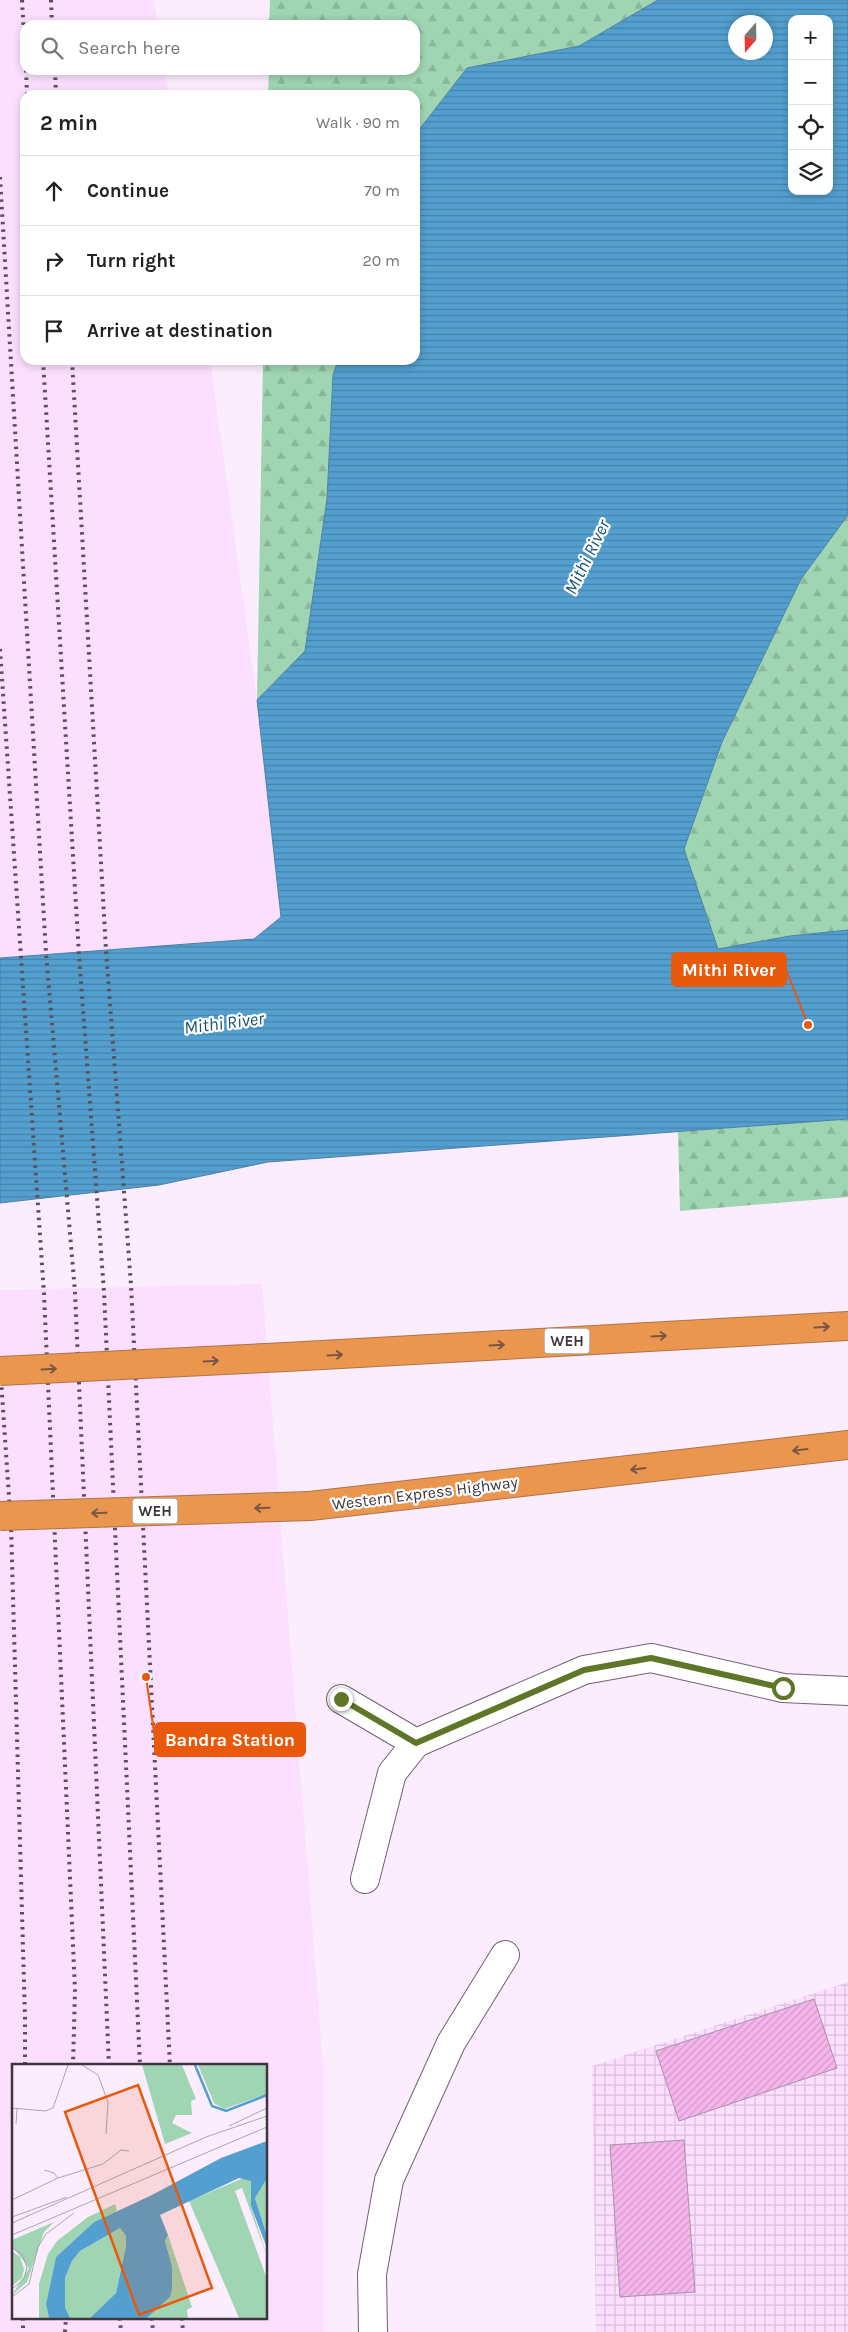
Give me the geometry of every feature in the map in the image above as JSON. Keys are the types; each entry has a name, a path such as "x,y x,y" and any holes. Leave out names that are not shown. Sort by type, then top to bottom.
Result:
{"highway":[{"name":"WEH","path":"0,1371 286,1358 848,1326"},
{"name":"Western Express Highway","path":"0,1516 310,1506 848,1445"}],"street":[{"path":"365,1879 392,1773 416,1743 584,1670 651,1658 783,1688 848,1691"},
{"path":"341,1699 416,1743"},
{"path":"373,2332 372,2274 389,2180 451,2043 505,1955"}],"shaded area":[{"path":"0,0 154,0 157,20 20,20 20,75 166,75 168,90 20,90 20,365 211,365 257,700 281,917 254,939 0,958"},
{"path":"262,1284 323,2064 323,2332 0,2332 0,1290"},
{"path":"848,1982 848,2332 596,2332 592,2066"}],"green space":[{"path":"270,0 658,0 579,46 467,68 420,129 420,90 268,90 269,75 420,75 420,20 269,20"},
{"path":"263,365 336,365 333,375 327,499 305,651 257,700"},
{"path":"848,515 848,930 790,936 718,949 684,849 722,742 801,579"},
{"path":"848,1119 848,1197 680,1211 678,1132"}],"water":[{"path":"658,0 848,0 848,515 801,579 722,742 684,849 718,949 790,936 848,930 848,1119 268,1162 159,1185 0,1203 0,958 254,939 281,917 257,700 305,651 327,499 333,375 336,365 420,365 420,129 467,68 579,46"}],"building":[{"path":"814,1999 837,2068 679,2121 656,2051"},
{"path":"684,2140 695,2292 620,2297 610,2145"}],"railway":[{"path":"22,0 23,20"},
{"path":"51,0 52,20"},
{"path":"26,75 27,90"},
{"path":"55,75 56,90"},
{"path":"0,177 46,953 75,1292 109,2064"},
{"path":"43,365 79,955 104,1292 140,2064"},
{"path":"72,365 106,950 131,1285 170,2064"},
{"path":"0,649 44,1294 75,1990 73,2064"},
{"path":"0,1365 11,1526 25,2064"},
{"path":"23,2320 23,2332"},
{"path":"65,2332 66,2320"},
{"path":"120,2320 121,2332"},
{"path":"152,2320 153,2332"},
{"path":"182,2320 183,2332"}],"place":[{"name":"Mithi River","path":"808,1025"},
{"name":"Bandra Station","path":"146,1677"}],"route":[{"path":"341,1699 416,1743 584,1670 651,1658 783,1688"}]}
